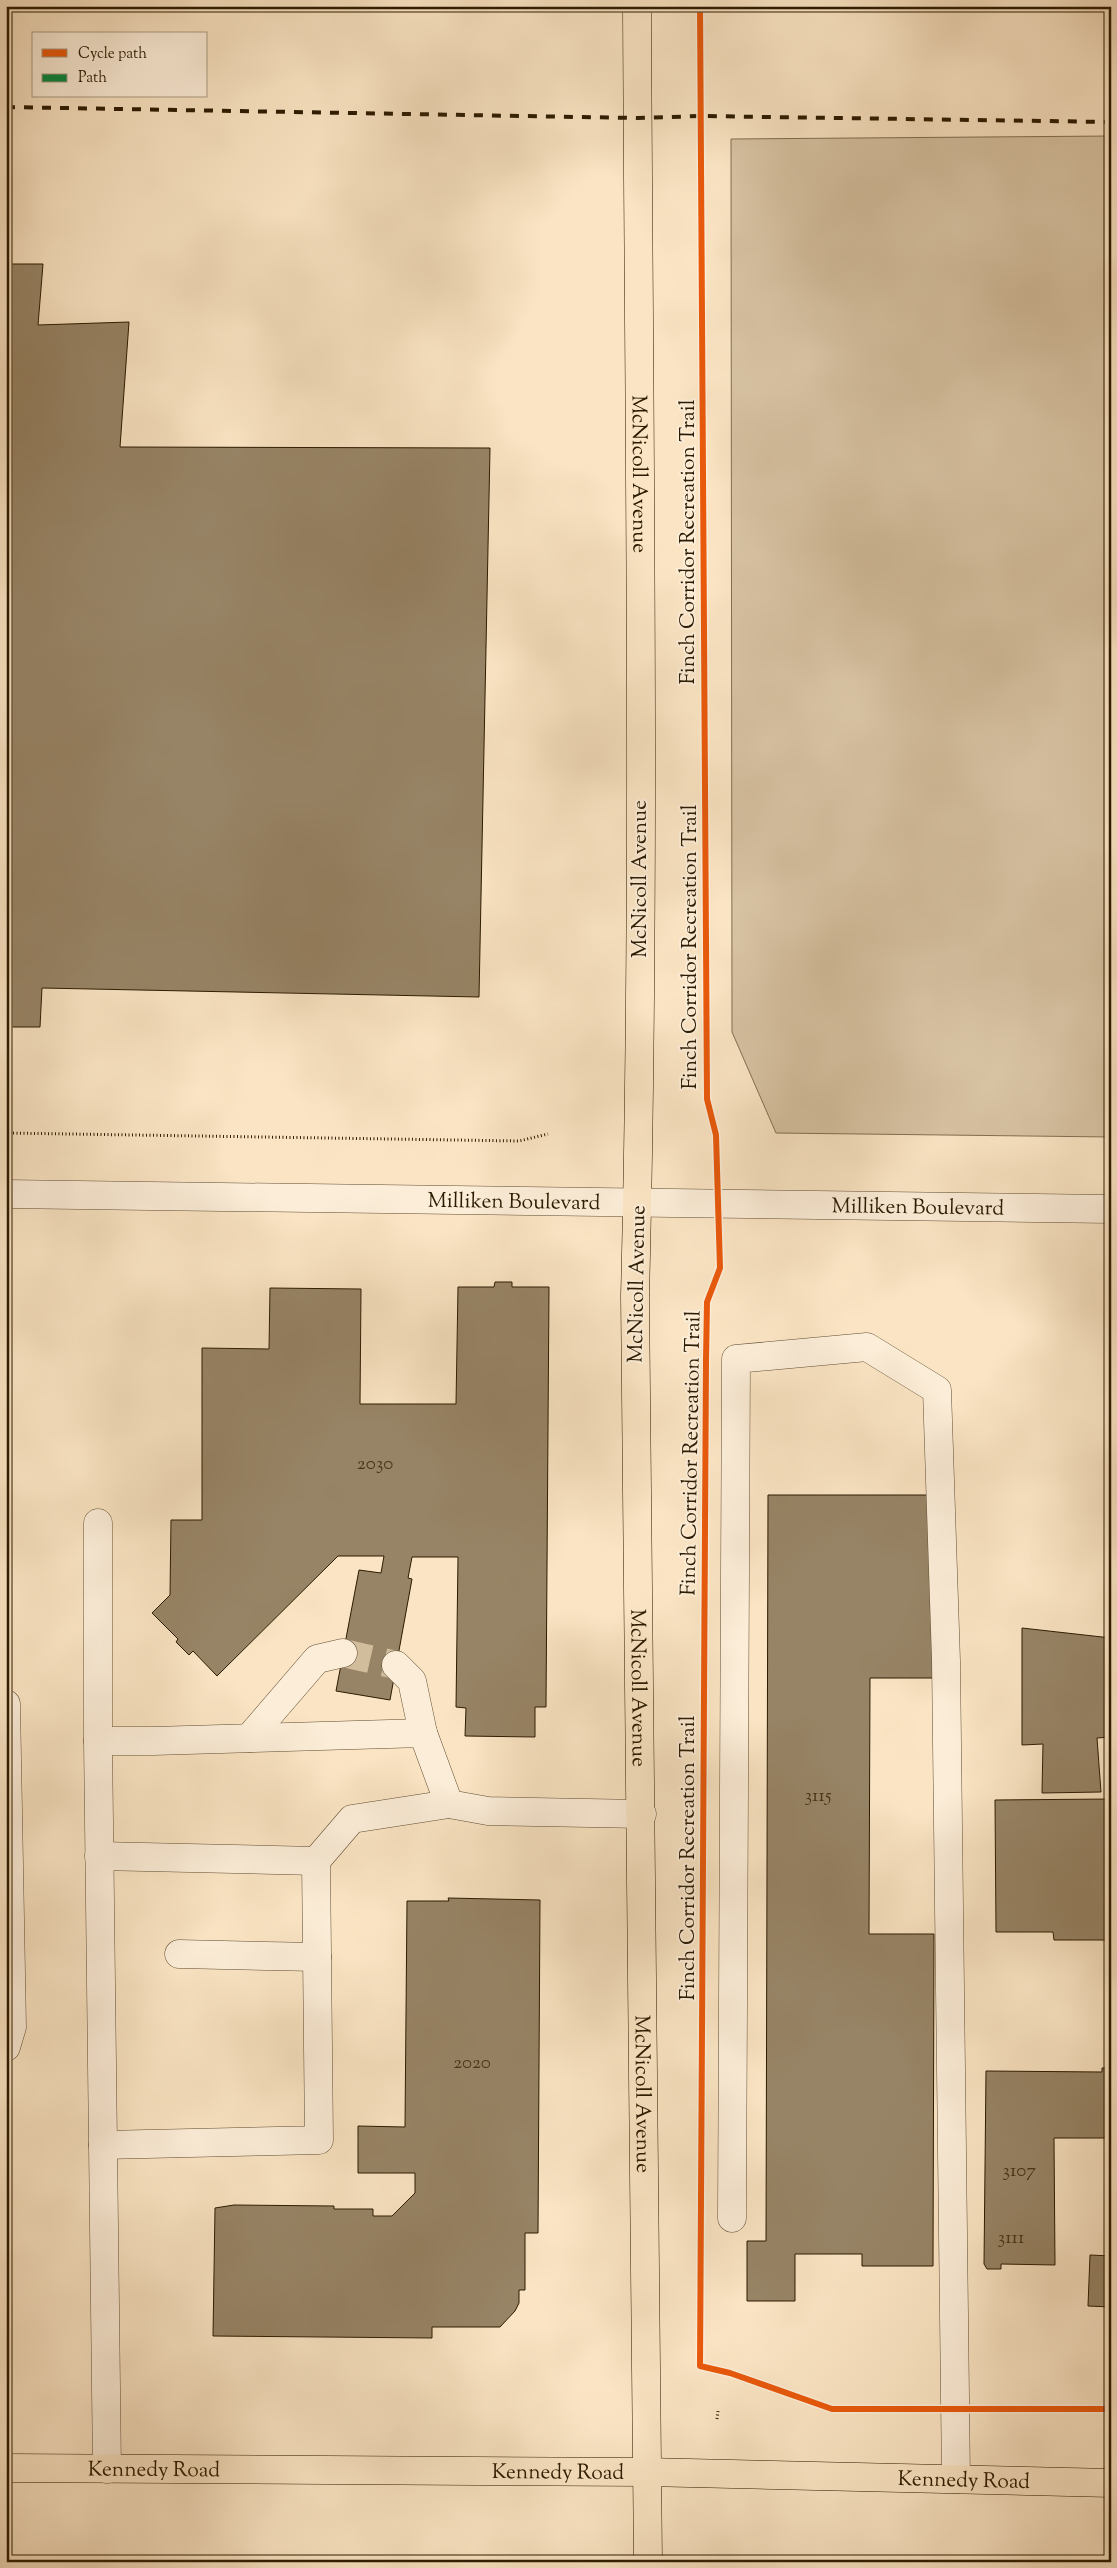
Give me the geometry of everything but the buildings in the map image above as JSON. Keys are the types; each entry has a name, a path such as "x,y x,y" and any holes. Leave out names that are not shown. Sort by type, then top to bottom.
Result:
{"main road":[{"name":"McNicoll Avenue","path":"637,6 640,738 635,1345 642,1814 648,2562"},
{"name":"Kennedy Road","path":"6,2468 646,2472 1111,2483"}],"street":[{"name":"Milliken Boulevard","path":"6,1194 1111,1209"},
{"path":"732,2218 736,1359 867,1347 937,1390 946,1661 956,2479"},
{"path":"98,1523 99,1856 107,2469"},
{"path":"249,1738 316,1659 343,1653"},
{"path":"396,1665 412,1681 423,1733 448,1804"},
{"path":"6,1704 12,2027 6,2046"},
{"path":"98,1741 423,1733"},
{"path":"103,2145 319,2140 316,1861 352,1819 448,1804 488,1811 642,1814"},
{"path":"99,1856 316,1861"},
{"path":"179,1954 317,1957"}],"path":[{"path":"6,1133 519,1141 548,1134"},
{"path":"717,2419 718,2411"},
{"path":"714,2555 714,2562"}],"shaded area":[{"path":"1111,136 1111,1137 776,1133 732,1032 731,139"}],"tunnel":[{"path":"343,1653 396,1665"}],"railway":[{"path":"6,107 637,118 701,116 1111,122"}],"cycle path":[{"name":"Finch Corridor Recreation Trail","path":"700,6 707,1099 716,1135 720,1268 707,1302 700,2366 730,2373 832,2409 1111,2409"}]}
